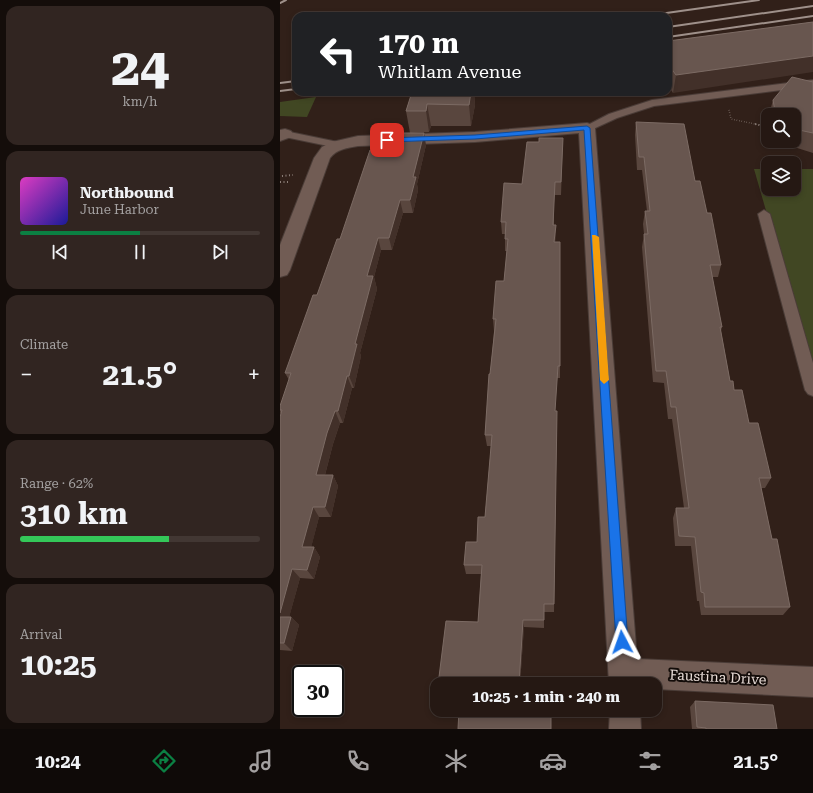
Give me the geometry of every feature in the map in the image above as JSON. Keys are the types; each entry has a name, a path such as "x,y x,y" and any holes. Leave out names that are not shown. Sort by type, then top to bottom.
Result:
{"street":[{"path":"280,270 322,158 328,150 338,145 358,142 475,137 587,128 624,677"},
{"name":"Faustina Drive","path":"641,677 667,674 813,682"},
{"path":"625,717 626,729"}],"lane":[{"path":"587,128 614,116 652,103 713,94 813,83"},
{"path":"282,134 338,145"},
{"path":"764,214 813,390"}],"green space":[{"path":"316,97 307,117 280,116 280,102"},
{"path":"754,169 761,169 761,193"},
{"path":"801,169 813,169 813,374 762,196 801,196"}],"building":[{"path":"813,22 813,56 676,75 672,70 672,40"},
{"path":"792,77 813,82 813,133 801,130 801,108 774,108 773,100"},
{"path":"411,96 470,96 469,105 427,104 426,111 406,111"},
{"path":"636,122 684,124 695,181 700,181 707,213 711,213 721,265 710,265 722,327 720,327 730,381 733,381 734,390 742,390 749,423 758,423 771,478 759,478 772,539 777,539 790,607 705,607 704,593 701,592 695,537 679,536 676,508 689,508 676,407 671,407 666,371 656,371 644,234 648,234 645,211 650,211 644,157 639,157"},
{"path":"404,133 424,133 413,177 416,177 410,200 400,200 389,238 378,238 367,276 373,276 355,344 357,344 349,376 347,376 338,411 335,411 327,433 316,475 333,475 325,507 313,507 302,547 314,547 307,570 292,569 280,613 280,417 282,410 280,410 280,406 291,373 285,373 313,295 317,295 337,239 340,239 370,150 389,151 390,147 400,147"},
{"path":"539,138 563,138 561,182 555,182 553,225 556,225 554,242 560,242 560,366 558,366 555,411 557,411 554,604 544,604 544,620 523,620 519,677 439,677 446,621 478,622 482,565 464,565 466,542 477,542 478,517 485,517 492,435 485,435 489,374 496,319 493,319 496,281 504,281 508,239 505,239 506,222 501,222 504,183 522,184 527,142 539,142"},
{"path":"280,617 291,617 284,643 280,643"},
{"path":"695,701 773,705 777,729 706,729 697,727"},
{"path":"459,717 551,717 551,729 458,729"}],"railway":[{"path":"280,3 286,0"},
{"path":"672,12 759,0"},
{"path":"672,26 813,6"},
{"path":"672,36 813,16"},
{"path":"280,83 292,82"},
{"path":"280,91 292,90"}],"slow traffic":[{"path":"595,237 604,380"}],"route":[{"path":"387,140 475,137 587,128 589,139 622,642"}]}
